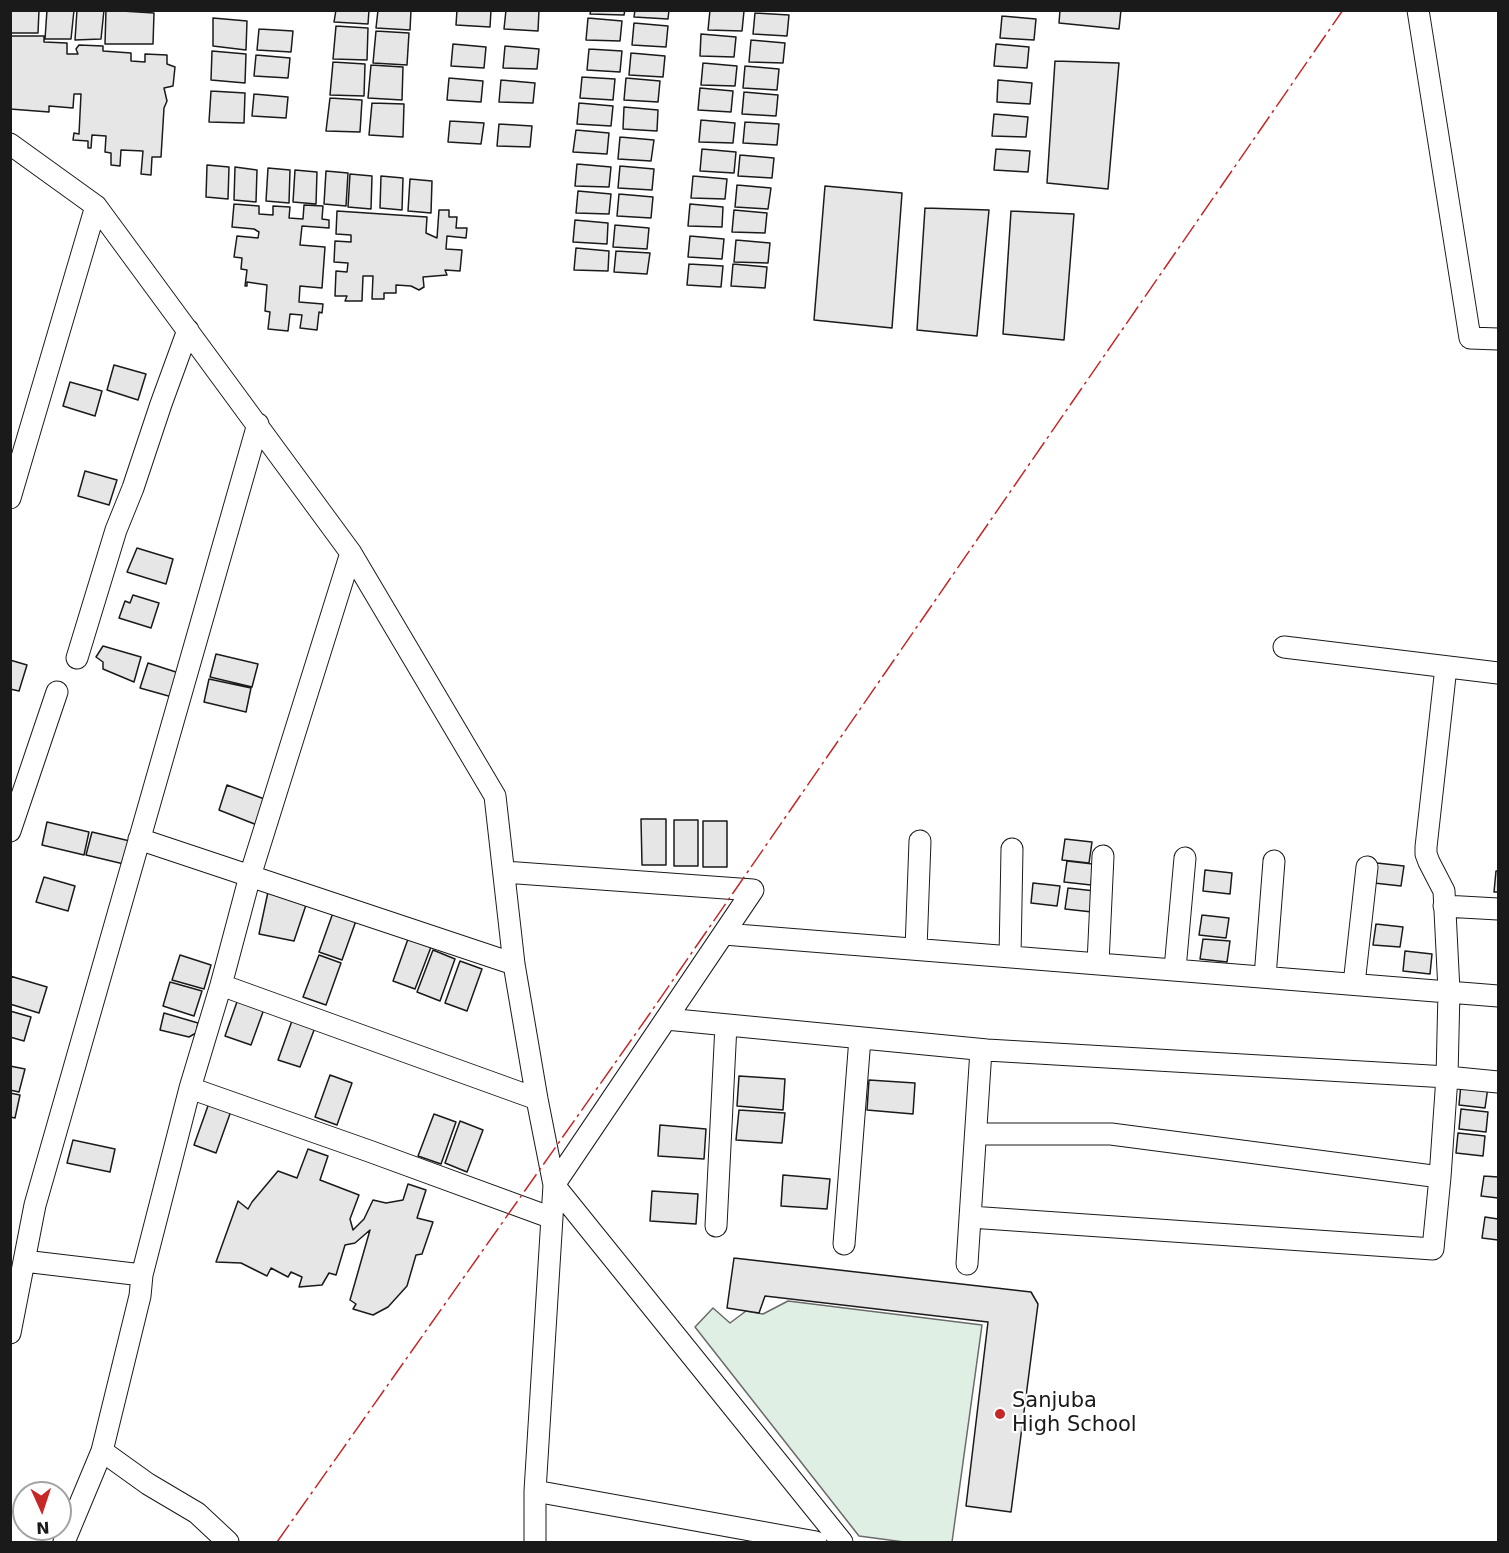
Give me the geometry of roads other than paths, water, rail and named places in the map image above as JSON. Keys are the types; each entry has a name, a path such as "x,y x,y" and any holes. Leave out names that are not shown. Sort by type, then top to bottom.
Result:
{"street":[{"path":"1418,10 1470,338 1498,339"},
{"path":"10,144 96,206 351,553 495,796 514,964 554,1185 535,1491 535,1542"},
{"path":"10,498 96,206"},
{"path":"77,658 116,530 188,330"},
{"path":"10,1333 35,1205 258,424"},
{"path":"64,1542 102,1451 140,1296 142,1275 190,1088 250,876 351,553"},
{"path":"1284,647 1498,673"},
{"path":"970,1217 1433,1249 1447,1077 1449,991 1444,891 1429,862 1426,847 1446,667"},
{"path":"10,831 57,692"},
{"path":"139,839 514,964"},
{"path":"916,949 920,841"},
{"path":"1010,957 1012,849"},
{"path":"1098,963 1103,856"},
{"path":"1175,969 1185,858"},
{"path":"1265,977 1274,861"},
{"path":"1354,984 1367,867"},
{"path":"504,872 753,890 554,1185"},
{"path":"1444,906 1498,909"},
{"path":"724,934 1498,996"},
{"path":"221,984 537,1099"},
{"path":"666,1019 981,1050 1447,1077 1498,1082"},
{"path":"716,1226 726,1025"},
{"path":"844,1244 860,1038"},
{"path":"967,1264 981,1050"},
{"path":"190,1088 552,1218"},
{"path":"975,1134 1111,1134 1440,1177"},
{"path":"554,1185 842,1542"},
{"path":"24,1261 142,1275"},
{"path":"102,1451 148,1484 197,1513 228,1542"},
{"path":"535,1491 816,1542"}],"place":[{"name":"Sanjuba High School","path":"1000,1414"}]}
